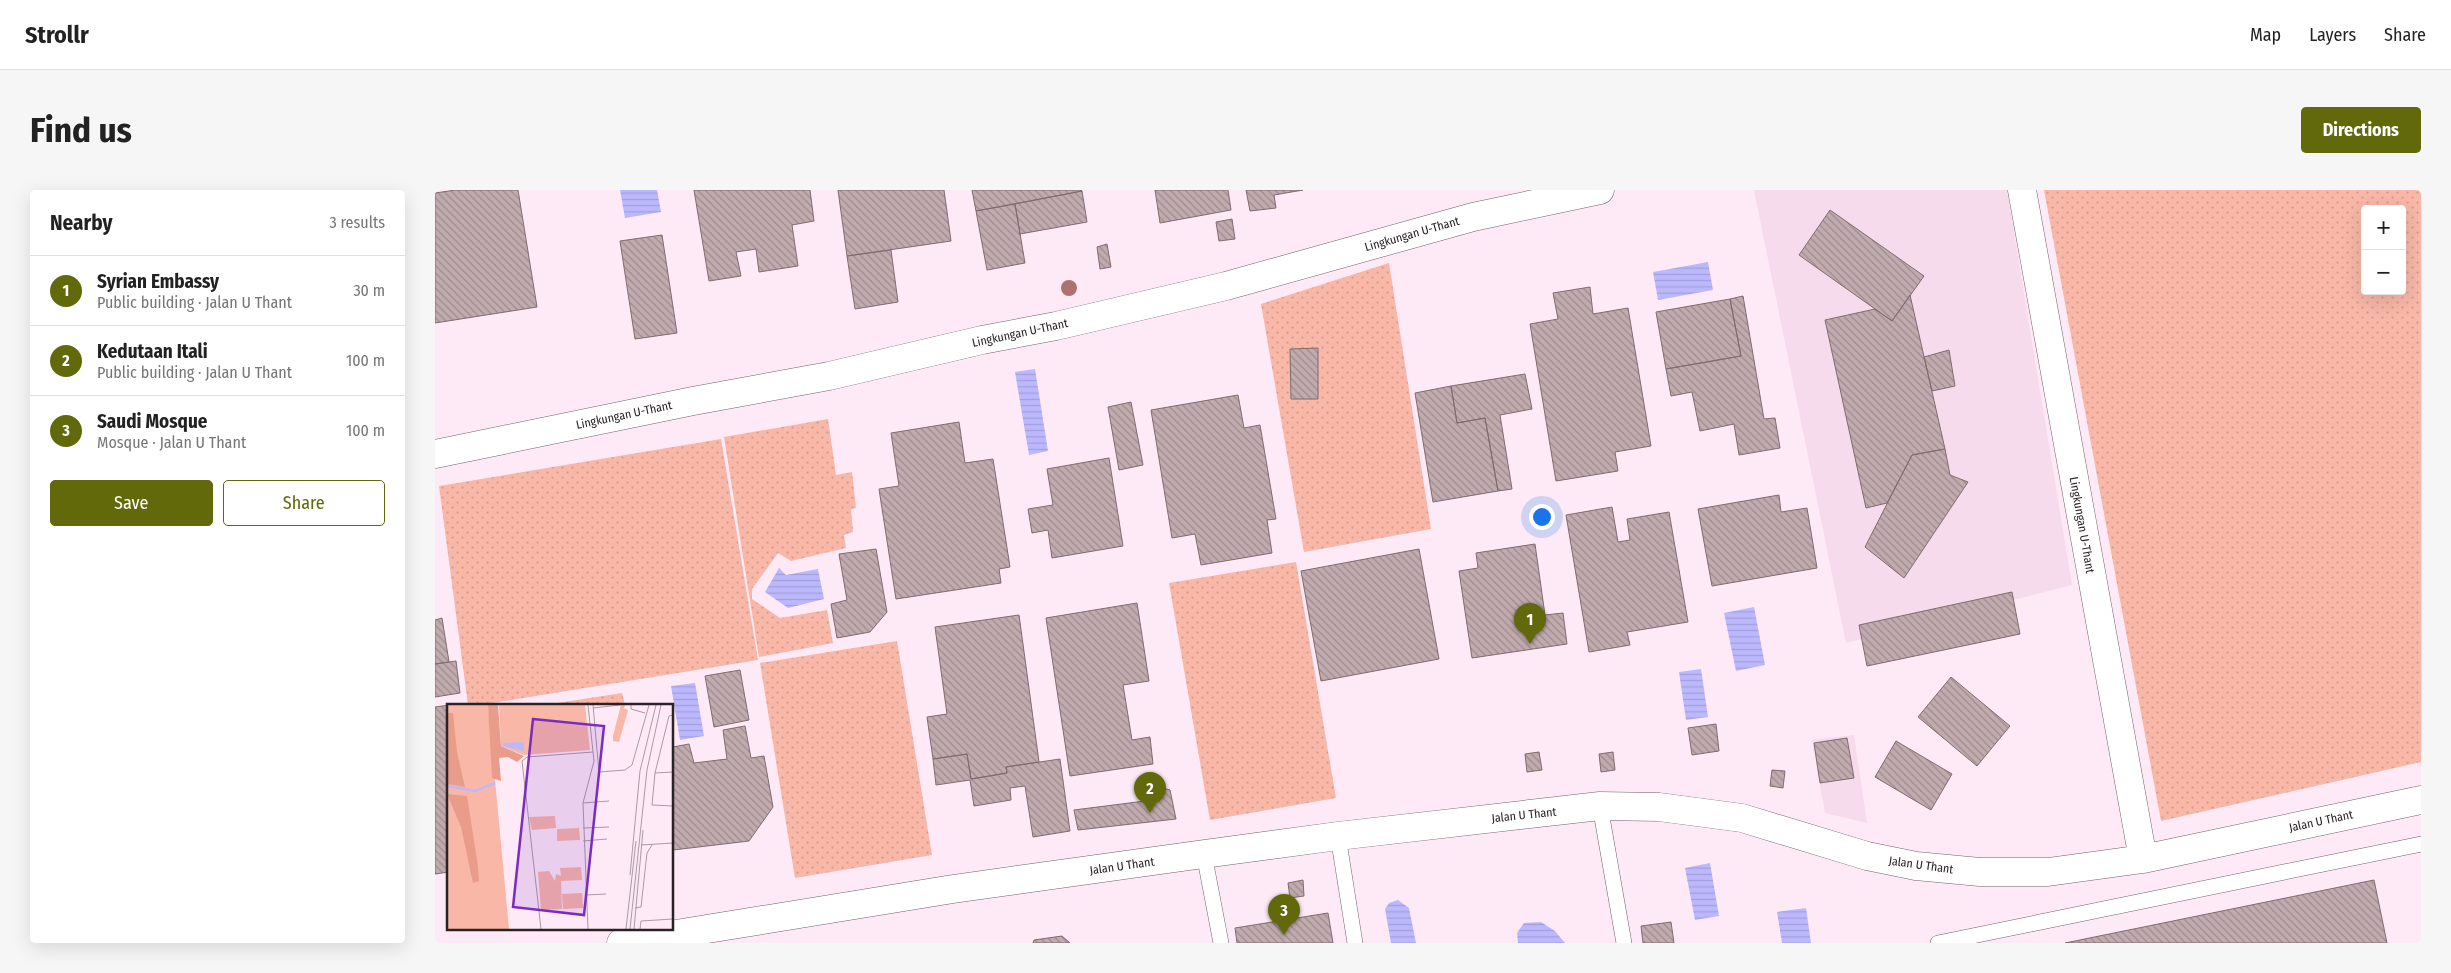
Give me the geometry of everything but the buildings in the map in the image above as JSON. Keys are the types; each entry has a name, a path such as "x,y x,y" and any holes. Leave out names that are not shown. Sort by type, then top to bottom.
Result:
{"street":[{"name":"Lingkungan U-Thant","path":"435,454 702,399 829,376 982,340 1056,326 1226,286 1473,216 1600,190"},
{"name":"Lingkungan U-Thant","path":"2021,190 2143,859"},
{"name":"Jalan U Thant","path":"638,942 953,889 1338,836 1600,806 1659,807 1742,818 1867,856 1916,866 1980,872 2047,872 2143,859 2421,800"}],"lane":[{"path":"1600,806 1624,943"},
{"path":"1338,836 1355,943"},
{"path":"1938,943 2421,844"},
{"path":"1204,854 1221,943"}],"shaded area":[{"path":"620,190 657,190 661,212 625,218"},
{"path":"1754,190 2007,190 2072,585 1846,643"},
{"path":"2044,190 2421,190 2421,762 2161,821"},
{"path":"1708,262 1713,290 1658,300 1653,272"},
{"path":"1389,263 1431,529 1304,552 1261,304"},
{"path":"1035,369 1048,451 1029,455 1015,372"},
{"path":"828,419 836,475 852,472 856,508 851,509 853,532 844,535 846,548 791,561 778,553 752,589 752,599 780,618 827,610 833,643 759,657 724,437"},
{"path":"721,439 758,660 486,704 468,704 439,486"},
{"path":"1296,562 1336,798 1210,820 1169,583"},
{"path":"779,568 786,575 818,569 824,599 788,608 765,592"},
{"path":"1754,607 1765,665 1736,671 1724,613"},
{"path":"897,641 932,855 795,878 760,663"},
{"path":"1701,669 1708,717 1686,720 1679,672"},
{"path":"695,683 704,736 680,740 671,686"},
{"path":"622,693 625,704 550,704"},
{"path":"1854,735 1867,823 1825,813 1812,740"},
{"path":"1710,863 1719,916 1695,920 1685,868"},
{"path":"1398,900 1409,908 1416,943 1391,943 1385,909 1389,903"},
{"path":"1806,908 1811,943 1782,943 1777,912"},
{"path":"1541,922 1555,931 1565,943 1518,943 1517,933 1524,923"}],"place":[{"name":"Syrian Embassy","path":"1530,644"},
{"name":"Kedutaan Itali","path":"1150,813"},
{"name":"Saudi Mosque","path":"1284,935"}]}
